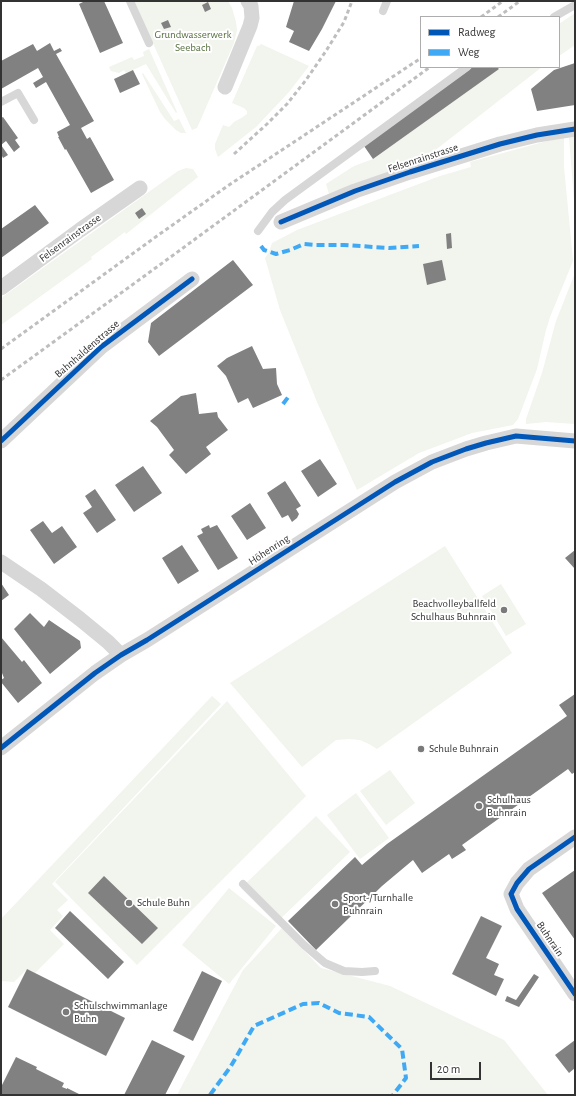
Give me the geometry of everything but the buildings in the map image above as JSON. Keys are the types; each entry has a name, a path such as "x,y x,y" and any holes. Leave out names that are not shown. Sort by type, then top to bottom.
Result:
{"street":[{"path":"225,87 250,26 252,18 251,3"},
{"name":"Felsenrainstrasse","path":"281,222 355,191 410,172 500,144 537,135 575,129"},
{"name":"Felsenrainstrasse","path":"1,288 140,188"},
{"name":"Bahnhaldenstrasse","path":"1,441 101,347 192,279"},
{"name":"Höhenring","path":"1,748 95,673 121,655 395,482 432,462 466,449 516,436 575,441"},
{"path":"1,562 80,619 121,655"},
{"name":"Buhnrain","path":"575,837 529,869 517,882 511,894 517,909 575,994"}],"lane":[{"path":"130,1 149,43"},
{"path":"383,11 387,1"},
{"path":"556,16 575,5"},
{"path":"258,231 272,212 285,200 466,68"},
{"path":"1,102 18,93 34,120"},
{"path":"243,884 325,963 344,971 375,971"}],"green space":[{"name":"Grundwasserwerk Seebach","path":"134,1 228,1 232,8 237,30 234,43 197,128 192,130"},
{"path":"575,13 575,45 560,55 560,23"},
{"path":"261,44 309,66 289,92 256,127 218,157 215,144 223,125 229,127 247,114 247,111 244,108 232,103 257,46"},
{"path":"149,49 177,112 176,113 146,64 126,73 124,70 119,73 111,71 109,67 132,57 134,60 144,56 143,52"},
{"path":"500,68 541,68 420,162 353,184 329,194 326,184 354,166 373,159"},
{"path":"143,73 174,121 179,119 186,133 181,133 176,130 165,119 160,112 142,74"},
{"path":"575,136 575,213 569,137"},
{"path":"564,138 564,167 573,261 550,317 537,369 518,419 513,425 472,433 419,453 357,490 317,402 280,310 265,258 272,243 297,230 440,176 471,167 470,162 547,141"},
{"path":"186,168 193,169 198,177 126,234 125,232 91,257 92,259 1,325 1,298 178,171"},
{"path":"575,273 575,424 546,422 526,424 526,419 542,373 556,321"},
{"path":"445,546 512,653 377,749 360,740 336,740 302,767 230,683"},
{"name":"Beachvolleyballfeld Schulhaus Buhnrain","path":"501,584 526,624 506,636 482,596"},
{"path":"212,696 221,704 52,884 68,900 57,910 63,916 50,930 64,944 35,973 27,969 14,982 1,981 1,919"},
{"path":"227,701 306,796 137,965 55,882"},
{"path":"390,770 415,803 386,825 360,791"},
{"path":"356,793 389,838 360,859 327,815"},
{"path":"316,816 350,852 276,923 241,888"},
{"path":"229,888 276,926 229,984 182,945"},
{"path":"282,928 321,968 390,986 504,1040 548,1095 177,1095 243,970"}],"railway":[{"path":"234,154 287,104 306,80 344,22 352,1"},
{"path":"482,16 503,1"},
{"path":"499,16 520,1"},
{"path":"1,349 229,185 420,59"},
{"path":"1,380 429,68"}],"marked path":[{"path":"261,246 264,250 276,254 304,244 389,248 419,246"},
{"path":"283,404 289,396"},
{"path":"210,1095 231,1066 254,1026 303,1004 319,1003 339,1013 369,1017 402,1049 406,1078 393,1095"}],"cycle path":[{"path":"281,222 355,191 410,172 500,144 537,135 575,129"},
{"path":"1,441 101,347 192,279"},
{"path":"1,748 95,673 121,655 395,482 432,462 466,449 516,436 575,441"},
{"path":"575,837 529,869 517,883 511,894 517,909 575,994"}],"place":[{"name":"Beachvolleyballfeld Schulhaus Buhnrain","path":"504,610"},
{"name":"Schule Buhnrain","path":"421,749"},
{"name":"Schulhaus Buhnrain","path":"479,806"},
{"name":"Schule Buhn","path":"129,903"},
{"name":"Sport-/Turnhalle Buhnrain","path":"335,904"},
{"name":"Schulschwimmanlage Buhn","path":"66,1012"}]}
